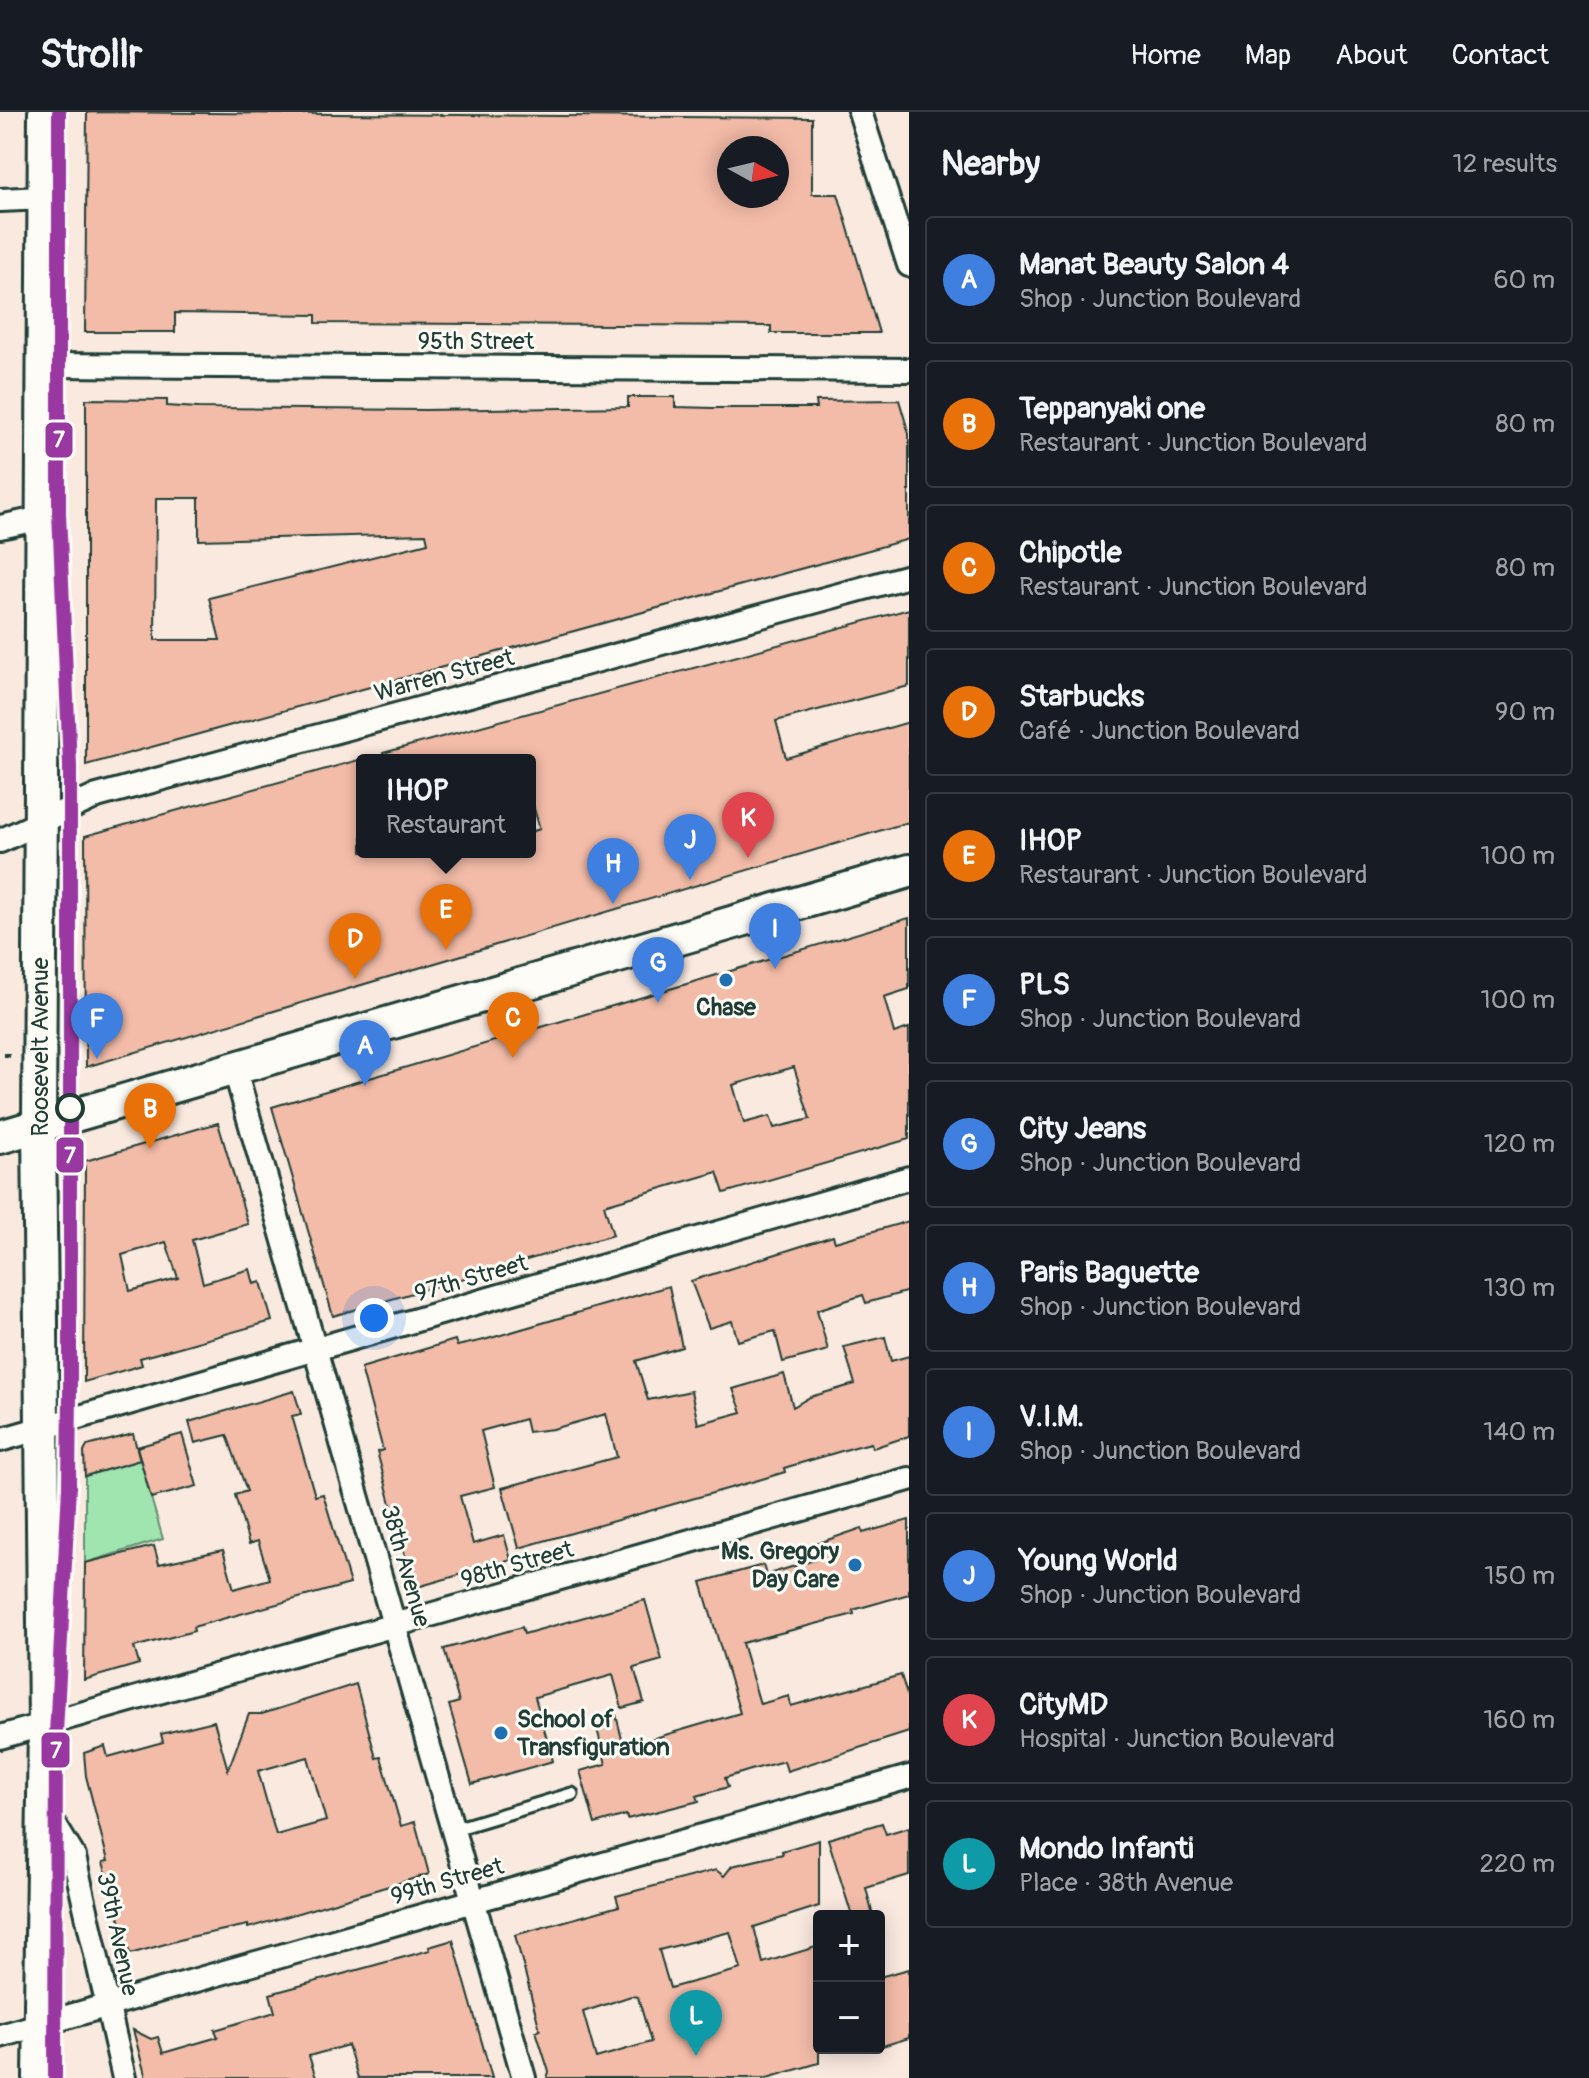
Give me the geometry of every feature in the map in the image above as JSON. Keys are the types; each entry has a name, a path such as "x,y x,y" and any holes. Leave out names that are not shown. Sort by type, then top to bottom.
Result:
{"main road":[{"name":"Roosevelt Avenue","path":"40,2078 45,1725 39,1124 45,112"},
{"path":"0,1137 909,871"}],"street":[{"path":"860,112 909,265"},
{"path":"0,200 44,198"},
{"name":"95th Street","path":"42,365 909,370"},
{"path":"0,527 42,518"},
{"name":"Warren Street","path":"0,841 41,825 97,796 909,576"},
{"name":"38th Avenue","path":"235,1070 524,2078"},
{"name":"97th Street","path":"0,1440 909,1178"},
{"name":"98th Street","path":"0,1737 909,1479"},
{"name":"99th Street","path":"0,2036 909,1777"},
{"name":"39th Avenue","path":"44,1807 74,1857 124,2078"}],"lane":[{"path":"455,1829 572,1794"}],"path":[{"path":"69,1067 69,1055 79,1055"}],"green space":[{"path":"140,1460 163,1539 85,1563 85,1476"}],"building":[{"path":"87,112 812,118 812,194 838,194 879,333 771,333 771,326 316,323 316,315 175,313 175,332 85,332"},
{"path":"628,397 675,397 675,407 713,408 817,408 816,401 899,400 909,434 909,539 86,765 86,399 167,400 167,406 198,408 426,410 628,407","holes":["156,498 199,498 199,540 426,534 428,543 209,598 220,640 155,640"]},
{"path":"909,609 909,686 776,721 786,758 909,722 909,822 86,1067 85,836 356,761 356,858 536,858 536,830 540,829 536,815 536,754 383,753"},
{"path":"909,918 909,989 884,997 894,1033 909,1028 909,1139 724,1193 717,1172 604,1205 613,1235 333,1316 272,1107","holes":["794,1067 810,1119 774,1128 770,1116 744,1123 733,1085"]},
{"path":"218,1123 248,1224 192,1240 203,1283 250,1269 254,1284 261,1282 272,1321 140,1358 142,1365 84,1382 85,1161","holes":["166,1242 178,1278 130,1291 122,1255"]},
{"path":"909,1221 909,1291 866,1303 863,1295 817,1310 828,1350 783,1362 775,1331 738,1341 732,1321 709,1328 691,1281 833,1236 835,1242"},
{"path":"669,1286 682,1347 636,1361 648,1400 691,1391 698,1424 742,1412 733,1389 784,1374 793,1407 810,1397 855,1384 844,1347 885,1337 891,1361 909,1356 909,1436 873,1448 871,1443 855,1447 784,1468 785,1472 762,1479 519,1548 502,1488 617,1457 606,1414 553,1429 528,1432 525,1419 481,1431 495,1487 460,1496 473,1544 504,1535 511,1560 414,1588 377,1452 383,1450 361,1368 455,1340 457,1346 484,1340"},
{"path":"294,1391 301,1414 292,1416 315,1496 323,1494 350,1584 193,1627 194,1631 134,1647 139,1664 84,1680 85,1563 154,1546 159,1564 223,1550 234,1589 270,1579 258,1541 249,1544 235,1495 247,1491 227,1435 195,1443 189,1422"},
{"path":"133,1434 140,1460 85,1476 84,1452 87,1446"},
{"path":"182,1434 197,1486 151,1498 137,1447"},
{"path":"909,1520 909,1594 853,1610 854,1614 742,1643 760,1704 789,1696 791,1706 901,1675 909,1702 909,1732 787,1771 784,1761 754,1769 725,1778 728,1787 697,1796 699,1801 595,1824 580,1771 606,1764 595,1721 616,1715 624,1747 740,1713 701,1582 763,1565 766,1575 814,1560 810,1546 862,1528 863,1533"},
{"path":"645,1600 662,1660 634,1668 644,1702 622,1708 613,1675 535,1697 553,1761 472,1784 449,1705 459,1702 444,1649 522,1627 524,1634"},
{"path":"356,1684 376,1758 381,1757 401,1826 415,1822 429,1874 248,1928 248,1925 190,1937 130,1954 103,1862 108,1861 86,1776 84,1753 105,1746 108,1757 163,1742 161,1734 214,1721 228,1770 249,1714 262,1714","holes":["308,1757 326,1821 276,1835 258,1771"]},
{"path":"882,1823 886,1834 909,1827 909,1875 866,1888 872,1910 850,1910 828,1839"},
{"path":"819,1840 819,1906 754,1927 763,1963 813,1948 813,2054 819,2054 819,2063 767,2078 547,2078 549,2072 536,2031 540,2030 515,1935 619,1906 616,1896 716,1870 724,1876 732,1866 783,1854 782,1851","holes":["730,1932 741,1969 670,1988 659,1950","631,1996 638,1997 651,2042 596,2058 583,2012"]},
{"path":"453,1940 492,2078 358,2078 348,2045 309,2056 316,2078 146,2078 133,2030 151,2039 158,2037 163,2053 218,2037 215,2030 275,2012 270,1994 430,1950 429,1947"},
{"path":"909,1969 909,2038 885,2045 885,1982 885,1975"}],"transit line":[{"name":"7","path":"55,2078 56,1733 69,1487 70,1392 70,766 59,513 59,112"}],"place":[{"name":"CityMD","path":"748,858"},
{"name":"Young World","path":"690,880"},
{"name":"Paris Baguette","path":"613,904"},
{"name":"IHOP","path":"446,950"},
{"name":"V.I.M.","path":"775,969"},
{"name":"Starbucks","path":"355,979"},
{"name":"Chase","path":"726,980"},
{"name":"City Jeans","path":"658,1003"},
{"name":"Chipotle","path":"513,1058"},
{"name":"PLS","path":"97,1059"},
{"name":"Manat Beauty Salon 4","path":"365,1086"},
{"name":"Teppanyaki one","path":"150,1149"},
{"name":"Ms. Gregory Day Care","path":"855,1565"},
{"name":"School of Transfiguration","path":"501,1733"},
{"name":"Mondo Infanti","path":"696,2056"}]}
